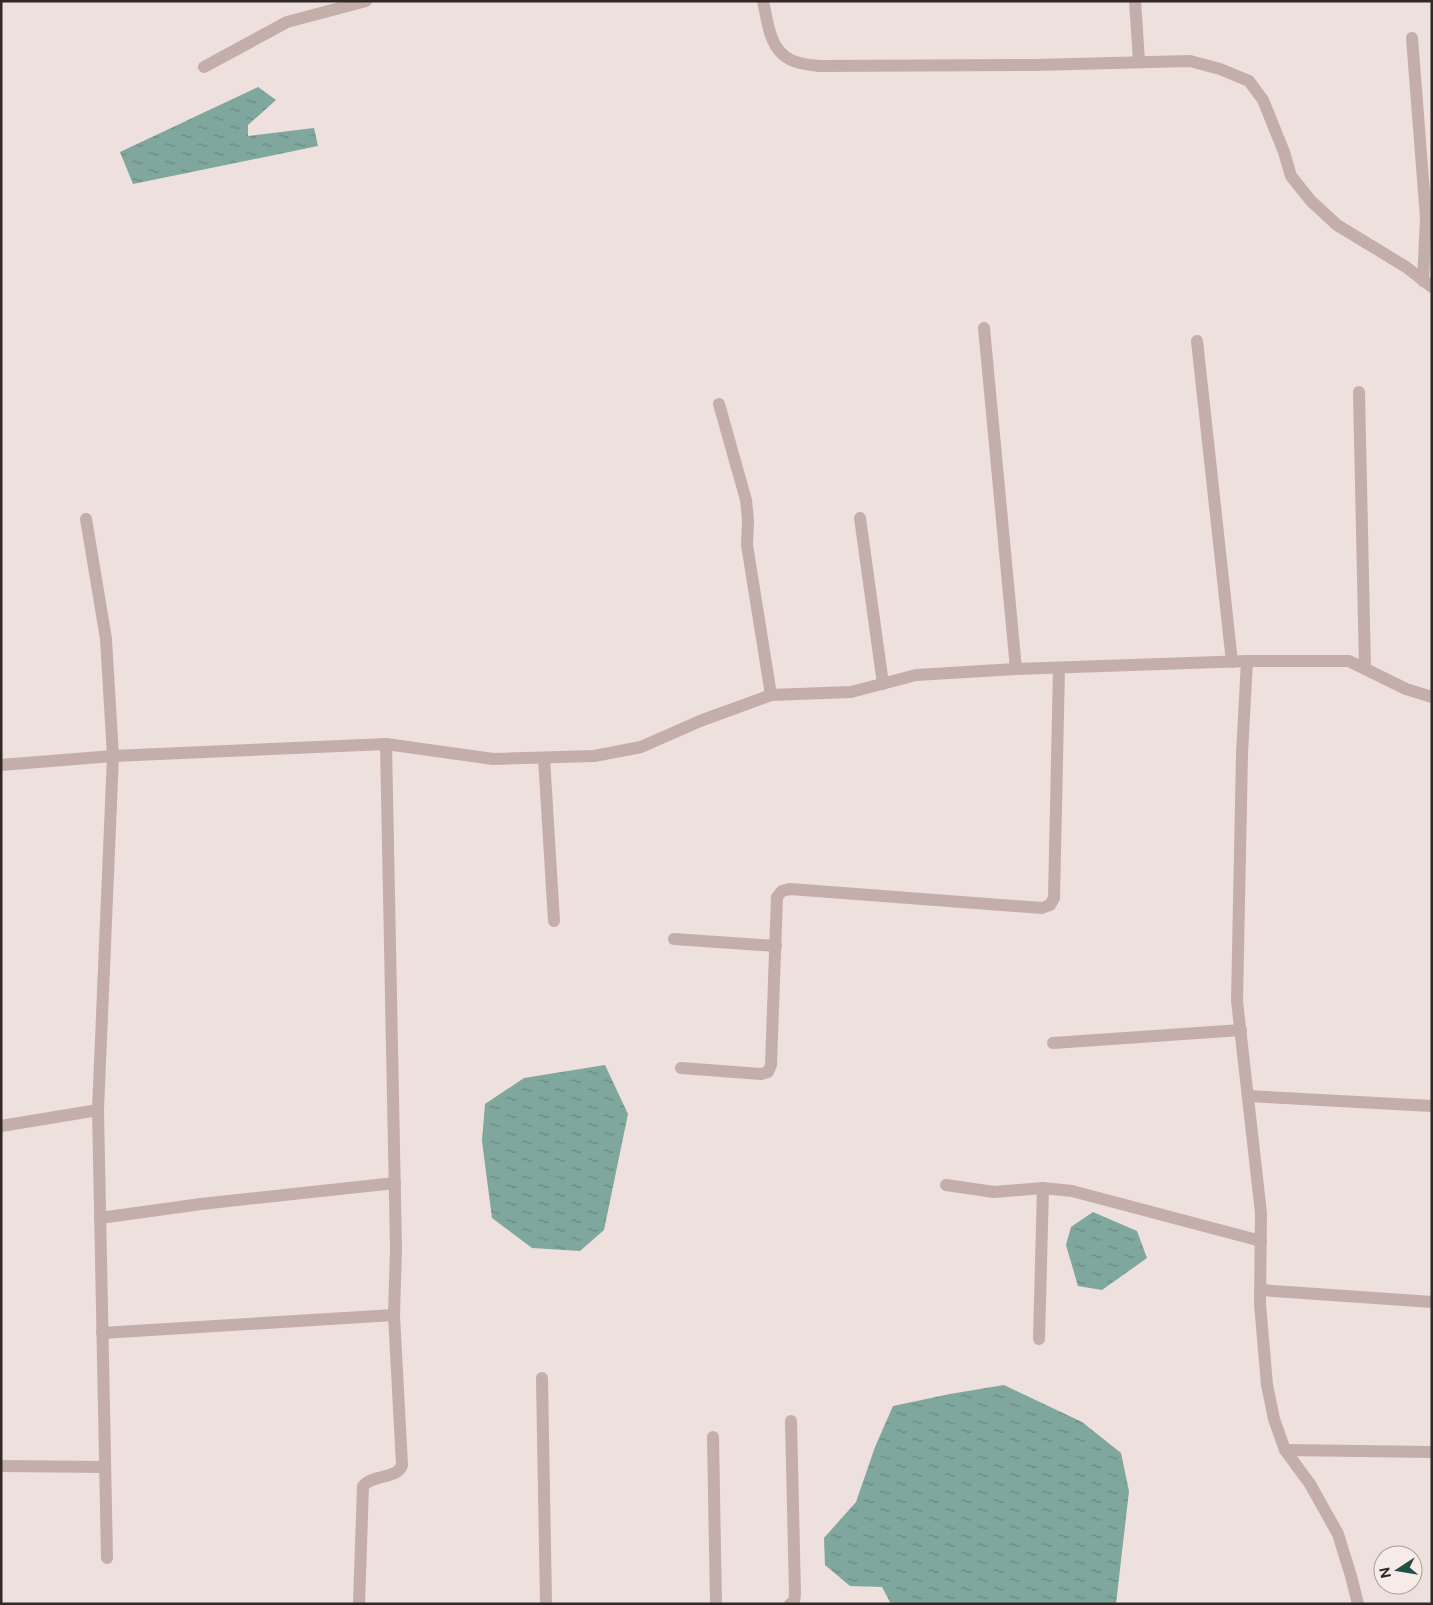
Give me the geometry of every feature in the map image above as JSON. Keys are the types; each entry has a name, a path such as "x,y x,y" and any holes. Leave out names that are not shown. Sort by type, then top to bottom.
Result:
{"street":[{"path":"204,67 287,22 366,1"},
{"path":"763,1 770,34 776,48 792,60 818,66 1034,65 1190,61 1220,69 1249,81 1263,100 1284,152 1291,176 1311,201 1337,225 1406,267 1427,284"},
{"path":"1135,1 1139,61"},
{"path":"1412,38 1426,224 1427,284"},
{"path":"984,328 1016,669"},
{"path":"1197,341 1232,662"},
{"path":"1359,392 1365,669"},
{"path":"719,404 746,500 748,520 747,545 771,695"},
{"path":"860,518 883,684"},
{"path":"86,519 106,640 113,756 98,1110 107,1558"},
{"path":"1247,661 1242,754 1237,1001 1261,1213 1260,1304 1267,1385 1274,1419 1285,1450 1310,1484 1338,1534 1358,1604"},
{"path":"1,765 113,756 386,744 493,760 594,756 641,747 700,721 771,695 851,692 916,675 1016,669 1247,661 1349,661 1406,689 1432,697"},
{"path":"681,1068 761,1074 768,1072 771,1065 777,897 782,891 790,889 1042,908 1050,905 1054,898 1059,668"},
{"path":"359,1604 363,1486 367,1481 374,1478 396,1473 401,1469 402,1465 394,1315 396,1248 386,744"},
{"path":"544,758 554,921"},
{"path":"674,940 776,946"},
{"path":"1053,1043 1241,1030"},
{"path":"1248,1096 1432,1106"},
{"path":"1,1126 98,1110"},
{"path":"100,1218 201,1204 395,1183"},
{"path":"946,1185 994,1192 1043,1188 1072,1191 1261,1241"},
{"path":"1039,1339 1043,1188"},
{"path":"1260,1290 1432,1302"},
{"path":"102,1332 394,1315"},
{"path":"542,1378 546,1604"},
{"path":"790,1604 794,1602 795,1594 791,1422"},
{"path":"713,1437 716,1604"},
{"path":"1285,1450 1432,1452"},
{"path":"1,1466 104,1467"}],"water":[{"path":"258,87 276,100 248,125 248,136 314,128 318,146 133,184 120,152"},
{"path":"605,1065 628,1114 604,1230 580,1251 532,1248 492,1218 482,1141 485,1104 524,1078"},
{"path":"1093,1212 1137,1231 1147,1258 1102,1290 1078,1286 1066,1245 1071,1227"},
{"path":"1004,1385 1082,1422 1121,1453 1129,1491 1116,1604 891,1604 882,1587 850,1586 825,1565 824,1538 856,1502 875,1447 893,1406"}]}
